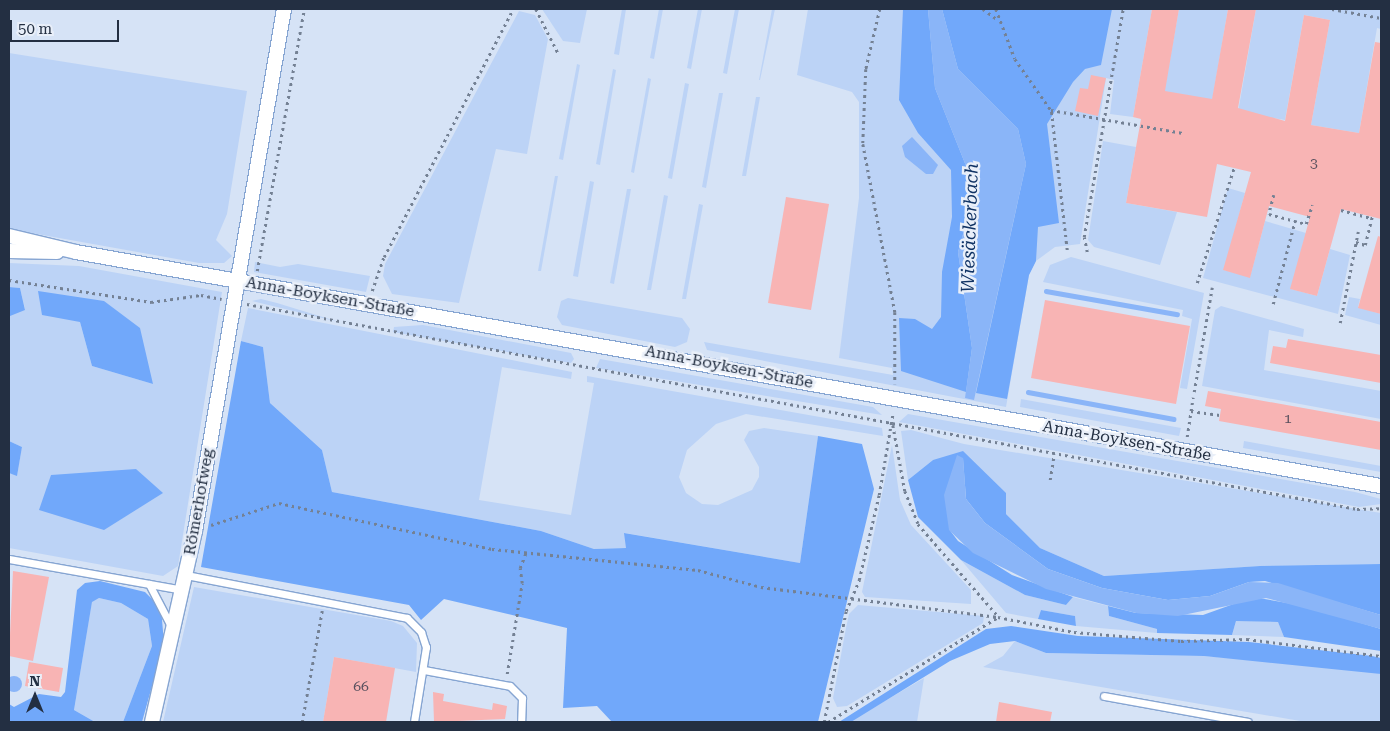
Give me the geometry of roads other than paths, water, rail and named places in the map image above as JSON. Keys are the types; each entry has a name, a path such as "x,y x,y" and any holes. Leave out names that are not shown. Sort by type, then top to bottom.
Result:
{"street":[{"name":"Römerhofweg","path":"152,722 184,590 284,9"},
{"name":"Anna-Boyksen-Straße","path":"9,236 76,252 1381,486"},
{"name":"Anna-Boyksen-Straße","path":"9,251 76,252"}],"lane":[{"path":"9,559 184,590"},
{"path":"186,575 324,599 407,618 425,640 424,670 414,722"},
{"path":"149,584 175,632"},
{"path":"424,670 506,685 522,698 521,722"},
{"path":"1104,696 1248,722"}],"water":[{"name":"Wiesäckerbach","path":"928,9 942,9 958,69 1018,129 1026,164 974,400 965,398 972,348 958,252 972,202 970,176 935,88"},
{"path":"912,137 938,165 933,174 926,174 905,157 902,146"},
{"path":"957,455 963,458 966,499 985,523 1048,569 1102,588 1168,600 1210,596 1249,582 1278,583 1381,615 1381,629 1266,598 1178,616 1136,613 1046,589 973,553 949,530 944,495"},
{"path":"14,676 22,684 14,692 6,684"}],"waterway":[{"path":"1046,291 1177,314"},
{"path":"1028,392 1174,419"}]}
